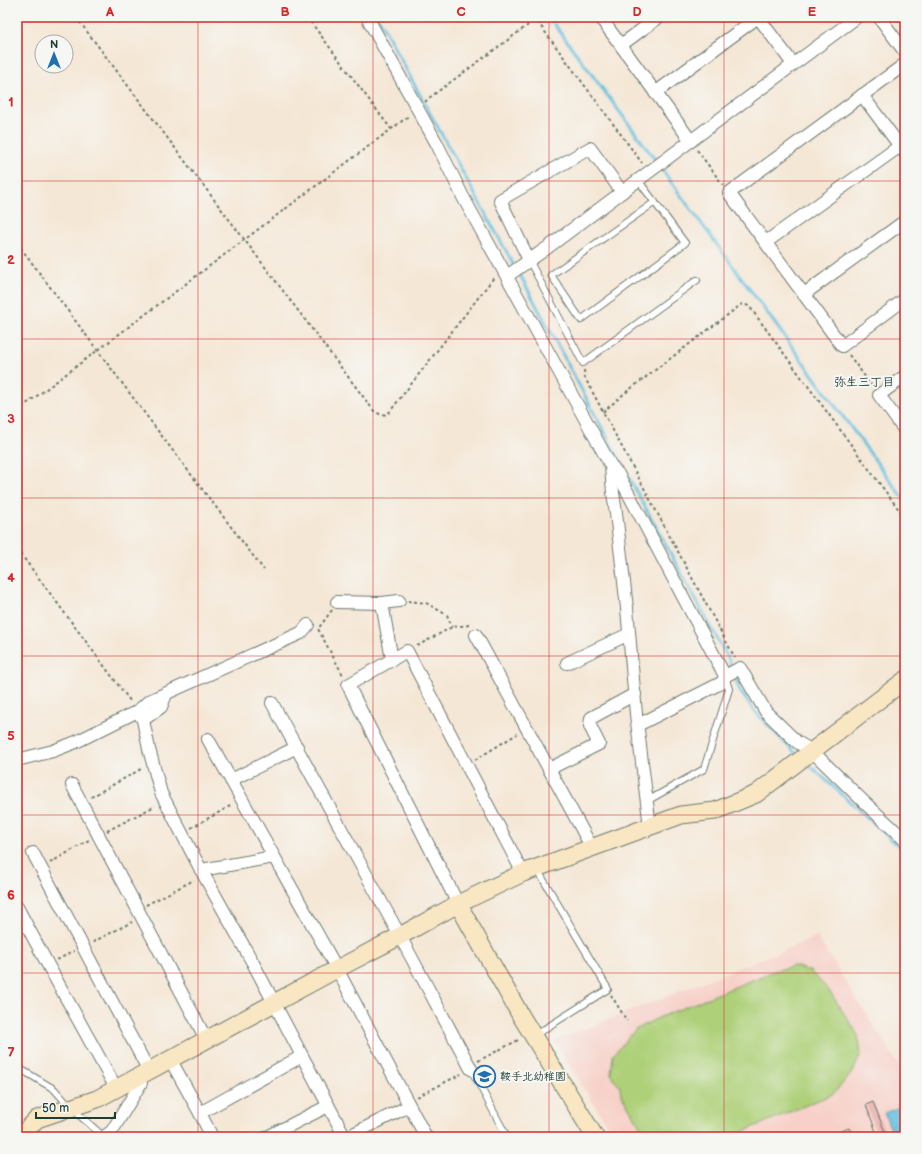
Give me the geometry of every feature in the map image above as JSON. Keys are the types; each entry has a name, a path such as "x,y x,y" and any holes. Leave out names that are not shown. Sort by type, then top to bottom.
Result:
{"street":[{"path":"367,17 437,144 463,197 504,272 611,466 618,474 725,676"},
{"path":"600,17 690,141"},
{"path":"620,45 660,17"},
{"path":"655,93 758,17 793,64"},
{"path":"504,272 529,260 548,248 857,17"},
{"path":"879,17 905,52"},
{"path":"905,64 729,192 842,346 905,299"},
{"path":"766,242 902,150 862,95"},
{"path":"529,260 500,200 590,148 622,192"},
{"path":"804,294 905,221"},
{"path":"905,376 879,395 905,431"},
{"path":"611,466 650,827"},
{"path":"338,602 382,603 399,601"},
{"path":"382,603 392,660"},
{"path":"17,760 53,751 161,707 166,694 287,640 301,633 308,625"},
{"path":"567,663 629,634"},
{"path":"476,635 592,848"},
{"path":"530,870 467,766 407,651 348,684 458,904 533,1035 595,1137"},
{"path":"638,726 723,682 725,676 740,668 766,712 797,742 812,751 905,840"},
{"path":"20,1137 37,1120 70,1107 97,1099 458,904 530,870 681,815 715,811 756,794 905,680"},
{"path":"549,769 599,744 590,726 592,718 635,694"},
{"path":"272,703 470,1067"},
{"path":"140,715 160,793 346,1137 408,1104"},
{"path":"208,739 337,969 426,1137"},
{"path":"231,780 297,747"},
{"path":"72,785 206,1039"},
{"path":"32,853 109,998 144,1073 141,1083 112,1131 104,1137"},
{"path":"202,872 274,857"},
{"path":"17,907 116,1088"},
{"path":"200,1113 302,1056"},
{"path":"170,1059 212,1137"},
{"path":"267,1137 328,1106"}],"lane":[{"path":"638,180 655,202 685,243 581,320 551,275 655,202"},
{"path":"529,260 583,363 696,280"},
{"path":"647,801 704,769 729,689 725,676"},
{"path":"530,870 608,989 533,1035"},
{"path":"17,1066 54,1089 70,1107 104,1137"},
{"path":"470,1067 507,1137"}],"path":[{"path":"76,17 374,411 381,415 388,414 492,279 504,272"},
{"path":"307,17 391,129"},
{"path":"534,17 649,172"},
{"path":"17,411 418,109 429,98 540,17"},
{"path":"690,141 729,192"},
{"path":"17,243 264,570"},
{"path":"603,412 625,393 742,304 749,306 905,518"},
{"path":"842,346 879,395"},
{"path":"583,363 585,378 740,668"},
{"path":"17,549 140,715"},
{"path":"399,601 426,603 447,615 452,627"},
{"path":"338,602 318,628 348,684"},
{"path":"407,651 452,627 470,625 476,635"},
{"path":"467,766 527,728"},
{"path":"81,802 153,762"},
{"path":"182,833 242,799"},
{"path":"40,868 165,801"},
{"path":"48,965 83,947 140,914 202,872"},
{"path":"608,989 627,1021"},
{"path":"408,1104 470,1067 533,1035"}],"shaded area":[{"path":"817,937 905,1075 905,1137 615,1137 554,1041"}],"green space":[{"path":"794,966 810,971 828,989 858,1035 861,1054 853,1072 833,1094 730,1137 652,1137 640,1126 611,1074 613,1055 635,1030 658,1018 774,971"}],"water":[{"path":"905,1105 905,1137 894,1137 884,1113"}],"building":[{"path":"873,1102 887,1137 878,1137 866,1105"},
{"path":"849,1128 853,1137 826,1137"}],"waterway":[{"path":"378,17 515,267"},
{"path":"549,17 657,162"},
{"path":"660,167 905,501"},
{"path":"518,271 729,660 732,670"},
{"path":"734,675 740,691 756,713 798,756"},
{"path":"806,762 905,852"}],"place":[{"name":"鞍手北幼稚園","path":"484,1076"}],"district":[{"name":"弥生三丁目","path":"864,382"}]}
